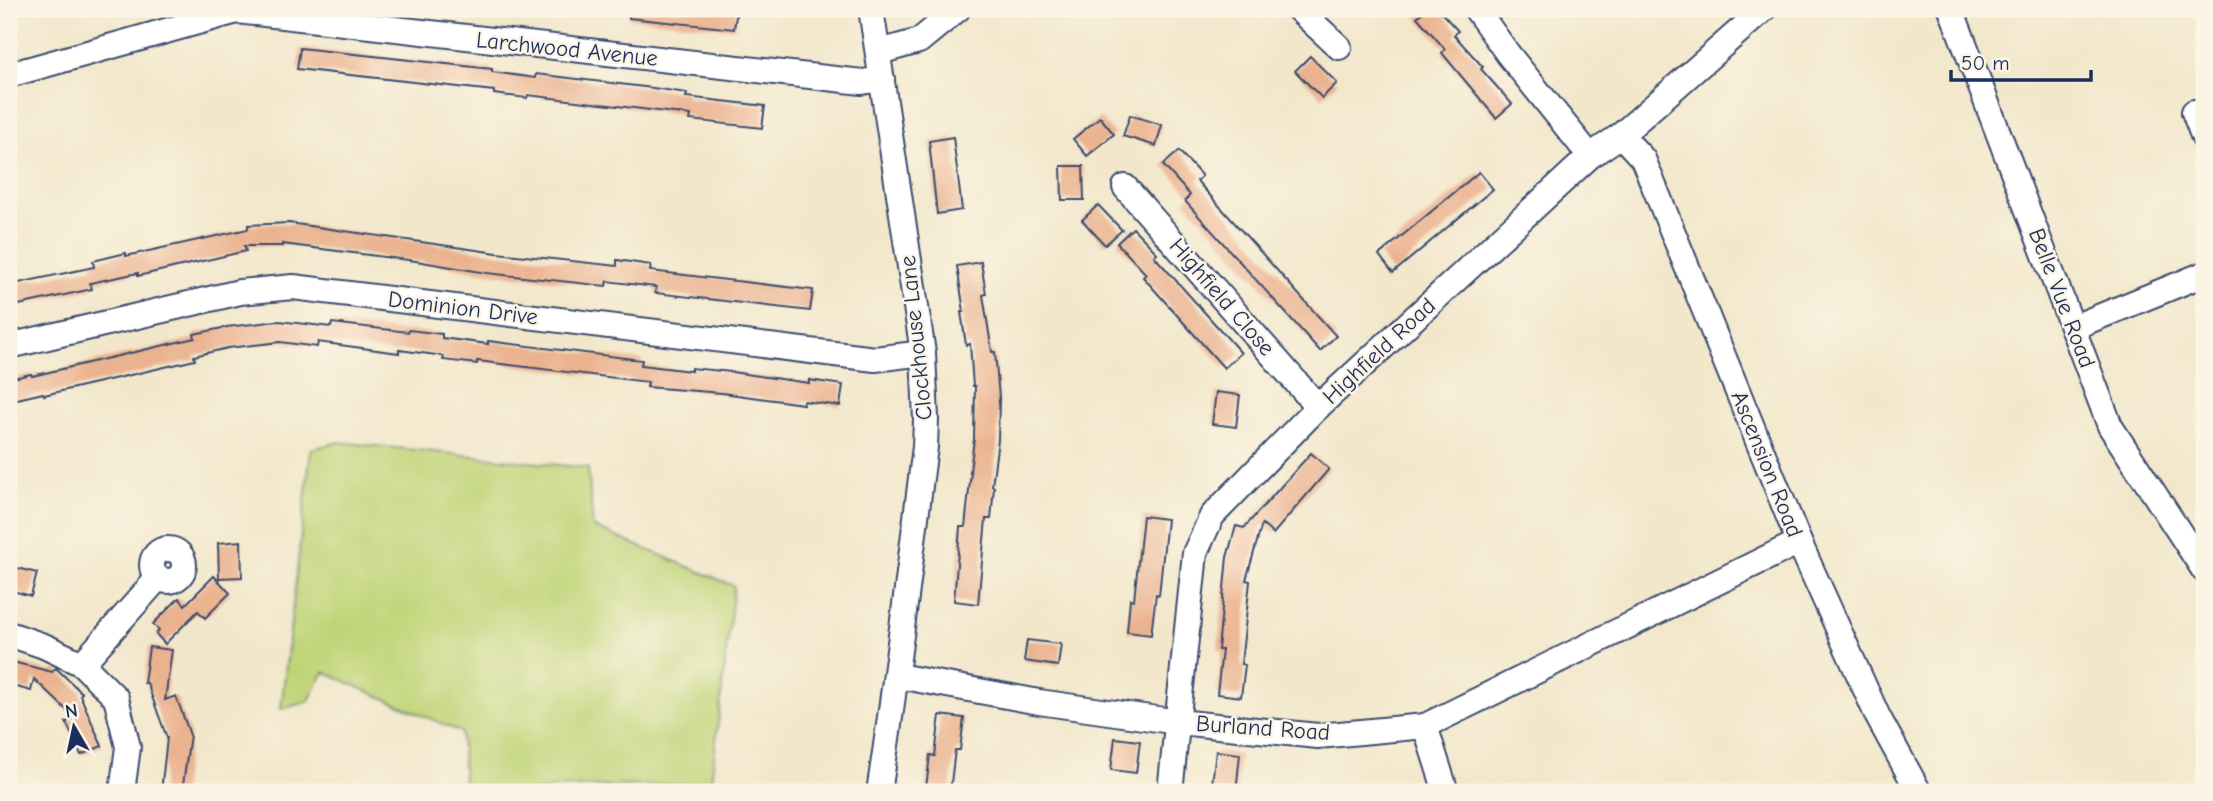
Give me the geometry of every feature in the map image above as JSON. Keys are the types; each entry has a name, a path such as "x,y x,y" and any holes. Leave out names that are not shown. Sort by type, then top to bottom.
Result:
{"street":[{"name":"Clockhouse Lane","path":"871,9 922,353 926,419 898,676 879,792"},
{"path":"879,52 919,41 958,9"},
{"path":"1298,9 1339,47"},
{"path":"1476,9 1508,54 1590,156"},
{"name":"Highfield Road","path":"1170,792 1195,553 1212,516 1318,407 1590,156 1621,135 1763,9"},
{"name":"Belle Vue Road","path":"1951,9 2110,426 2204,570"},
{"name":"Larchwood Avenue","path":"9,75 237,12 862,82 882,79"},
{"path":"2194,112 2204,138"},
{"name":"Ascension Road","path":"1621,135 1643,159 1799,542 1878,717 1919,792"},
{"name":"Highfield Close","path":"1125,187 1318,407"},
{"path":"2074,327 2204,274"},
{"name":"Dominion Drive","path":"9,346 240,292 293,287 875,359 922,353"},
{"name":"Burland Road","path":"898,676 1039,702 1178,722 1318,736 1425,726 1799,542"},
{"path":"82,664 158,578"},
{"path":"9,634 44,646 82,664 116,698 128,747 122,792"},
{"path":"1425,726 1446,792"}],"green space":[{"path":"339,442 588,468 593,527 734,586 711,783 552,788 543,792 485,792 464,787 461,732 324,672 308,702 281,709 311,449"}],"building":[{"path":"629,9 737,9 734,29 629,18"},
{"path":"1426,9 1438,9 1458,31 1454,35 1512,104 1496,118 1442,53 1445,49 1417,17"},
{"path":"300,48 492,69 492,72 535,78 536,74 653,88 687,93 686,97 765,106 762,128 690,120 691,115 528,95 527,98 494,94 494,91 297,69"},
{"path":"1310,56 1337,83 1322,98 1295,71"},
{"path":"1130,115 1162,125 1156,146 1123,136"},
{"path":"1100,117 1114,134 1087,156 1073,139"},
{"path":"953,137 962,210 937,214 929,141"},
{"path":"1179,151 1202,176 1197,181 1336,336 1320,351 1185,201 1190,195 1163,165"},
{"path":"1061,166 1083,166 1084,200 1062,200"},
{"path":"1479,172 1493,189 1393,273 1379,255"},
{"path":"1098,205 1122,230 1105,245 1082,220"},
{"path":"289,223 497,253 617,266 617,260 651,265 650,271 813,290 810,311 655,293 656,287 607,281 606,286 487,273 282,244 244,246 246,251 138,276 138,273 90,283 92,289 14,306 9,285 94,267 93,261 126,253 126,256 248,229 248,225"},
{"path":"1133,228 1157,253 1154,256 1241,353 1224,368 1143,277 1146,274 1117,243"},
{"path":"981,262 986,294 983,295 992,352 995,352 999,398 991,519 986,519 978,604 954,601 960,527 965,527 971,472 975,386 970,344 966,345 961,312 964,312 957,266"},
{"path":"279,321 331,327 332,323 409,330 442,334 442,338 488,344 488,341 642,360 641,365 843,385 840,406 803,401 803,404 722,393 647,387 648,382 477,361 477,364 443,360 444,356 399,350 399,353 318,342 317,347 280,342 228,348 194,356 195,360 9,401 9,379 195,338 194,334"},
{"path":"1216,392 1240,395 1236,427 1212,424"},
{"path":"1311,453 1329,469 1273,534 1262,524 1246,580 1250,581 1241,664 1245,665 1241,697 1217,694 1222,650 1218,650 1227,557 1236,526 1244,528"},
{"path":"1143,516 1167,519 1159,595 1156,594 1151,635 1127,632 1130,599 1134,600"},
{"path":"241,541 242,577 219,578 218,543"},
{"path":"9,566 37,573 31,596 9,590"},
{"path":"214,576 230,593 205,618 198,611 165,644 156,634 159,630 153,624 179,598 185,605"},
{"path":"1027,640 1061,644 1058,666 1024,661"},
{"path":"149,647 172,650 165,700 176,696 190,735 182,792 161,792 167,738 147,683 144,683"},
{"path":"9,661 52,672 56,668 82,693 80,695 102,746 81,755 66,722 75,718 34,679 31,691 9,685"},
{"path":"940,715 964,718 960,750 955,750 950,791 926,788 930,755 935,756"},
{"path":"1115,738 1140,741 1136,773 1111,770"},
{"path":"1216,751 1240,754 1236,792 1211,792"}]}
